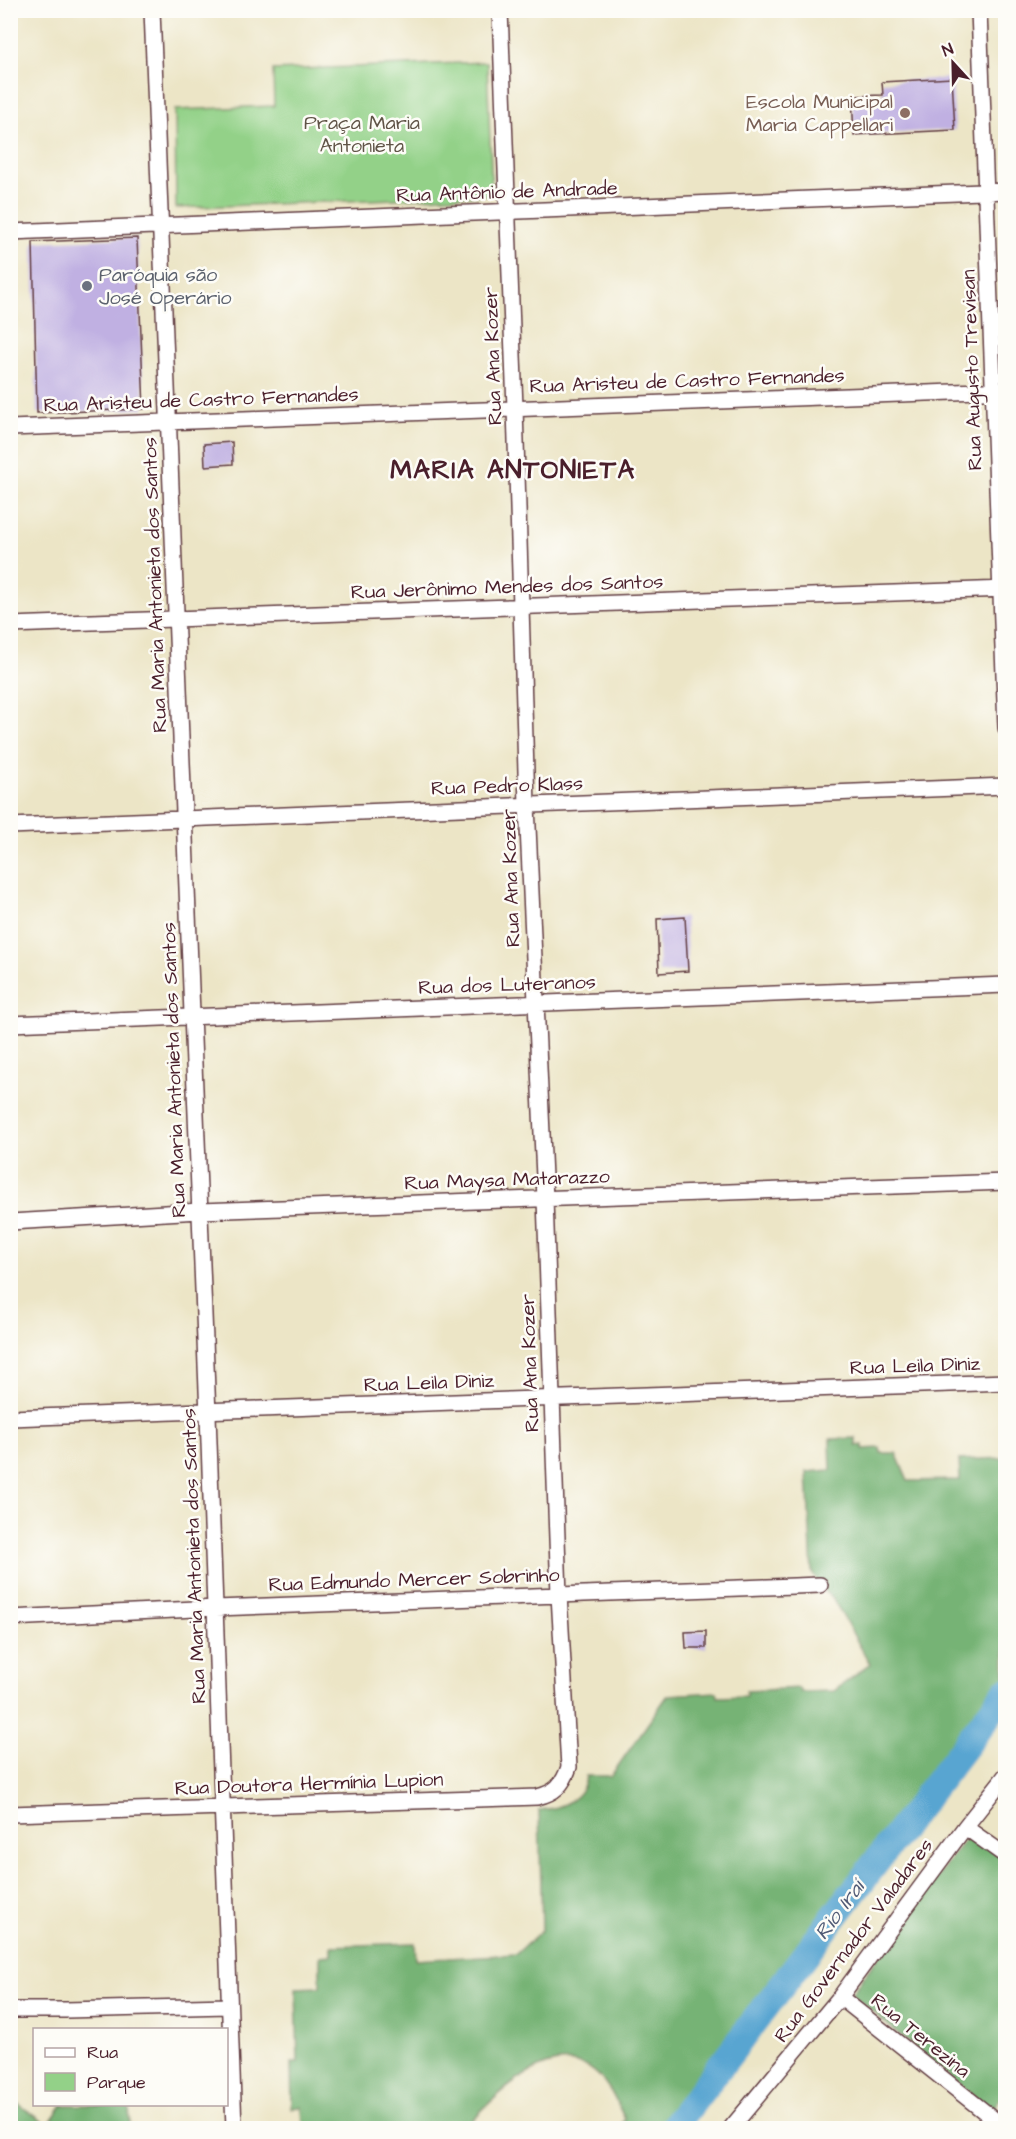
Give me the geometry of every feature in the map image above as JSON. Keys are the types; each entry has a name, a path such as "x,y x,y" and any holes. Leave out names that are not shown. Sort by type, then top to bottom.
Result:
{"street":[{"name":"Rua Maria Antonieta dos Santos","path":"152,10 224,1806 228,2006 234,2128"},
{"name":"Rua Ana Kozer","path":"500,10 516,408 527,805 545,1199 559,1595 568,1743"},
{"name":"Rua Augusto Trevisan","path":"979,10 986,192 999,390 1005,728"},
{"name":"Rua Antônio de Andrade","path":"10,232 1005,191"},
{"name":"Rua Aristeu de Castro Fernandes","path":"10,428 999,390"},
{"name":"Rua Jerônimo Mendes dos Santos","path":"10,626 1003,589"},
{"name":"Rua Pedro Klass","path":"10,826 1005,786"},
{"name":"Rua dos Luteranos","path":"10,1024 1005,985"},
{"name":"Rua Maysa Matarazzo","path":"10,1221 200,1211 1005,1182"},
{"name":"Rua Leila Diniz","path":"10,1418 999,1382"},
{"name":"Rua Edmundo Mercer Sobrinho","path":"10,1618 216,1608 820,1586"},
{"name":"Rua Doutora Hermínia Lupion","path":"10,1815 537,1797 550,1794 562,1783 569,1767 568,1743"},
{"name":"Rua Governador Valadares","path":"731,2128 840,1997 1005,1775"},
{"path":"965,1827 1005,1856"},
{"name":"Rua Terezina","path":"840,1997 1005,2128"},
{"path":"10,2010 228,2006"}],"green space":[{"name":"Praça Maria Antonieta","path":"487,62 492,195 176,208 175,110 274,106 273,70"},
{"path":"856,1438 856,1446 863,1445 863,1449 880,1448 881,1453 896,1453 908,1481 960,1480 959,1460 1005,1458 1005,1682 657,2128 619,2128 625,2119 614,2096 599,2076 582,2065 564,2062 545,2065 526,2074 492,2101 465,2128 303,2128 302,2107 292,2108 291,2063 298,2063 296,1988 320,1987 320,1956 331,1955 331,1946 415,1943 416,1960 516,1954 542,1930 539,1810 555,1808 576,1797 581,1791 586,1776 611,1776 668,1695 717,1692 718,1697 746,1696 746,1691 799,1688 800,1692 834,1691 870,1664 833,1599 820,1586 812,1572 807,1472 831,1470 830,1439"},
{"path":"970,1832 1005,1860 1005,2092 991,2111 851,1994"},
{"path":"10,2098 48,2125 61,2106 129,2106 130,2128 11,2128"}],"building":[{"path":"952,78 955,130 854,135 852,96 883,95 882,82"},
{"name":"Paróquia são José Operário","path":"137,238 144,409 37,413 33,242"},
{"path":"232,442 233,464 205,466 204,444"},
{"path":"685,917 688,971 659,973 657,919"},
{"path":"706,1631 706,1648 686,1648 685,1632"}],"waterway":[{"name":"Rio Iraí","path":"673,2128 1006,1692"}],"place":[{"name":"Escola Municipal Maria Cappellari","path":"905,113"},
{"name":"Paróquia são José Operário","path":"87,286"}],"district":[{"name":"MARIA ANTONIETA","path":"513,469"}]}
